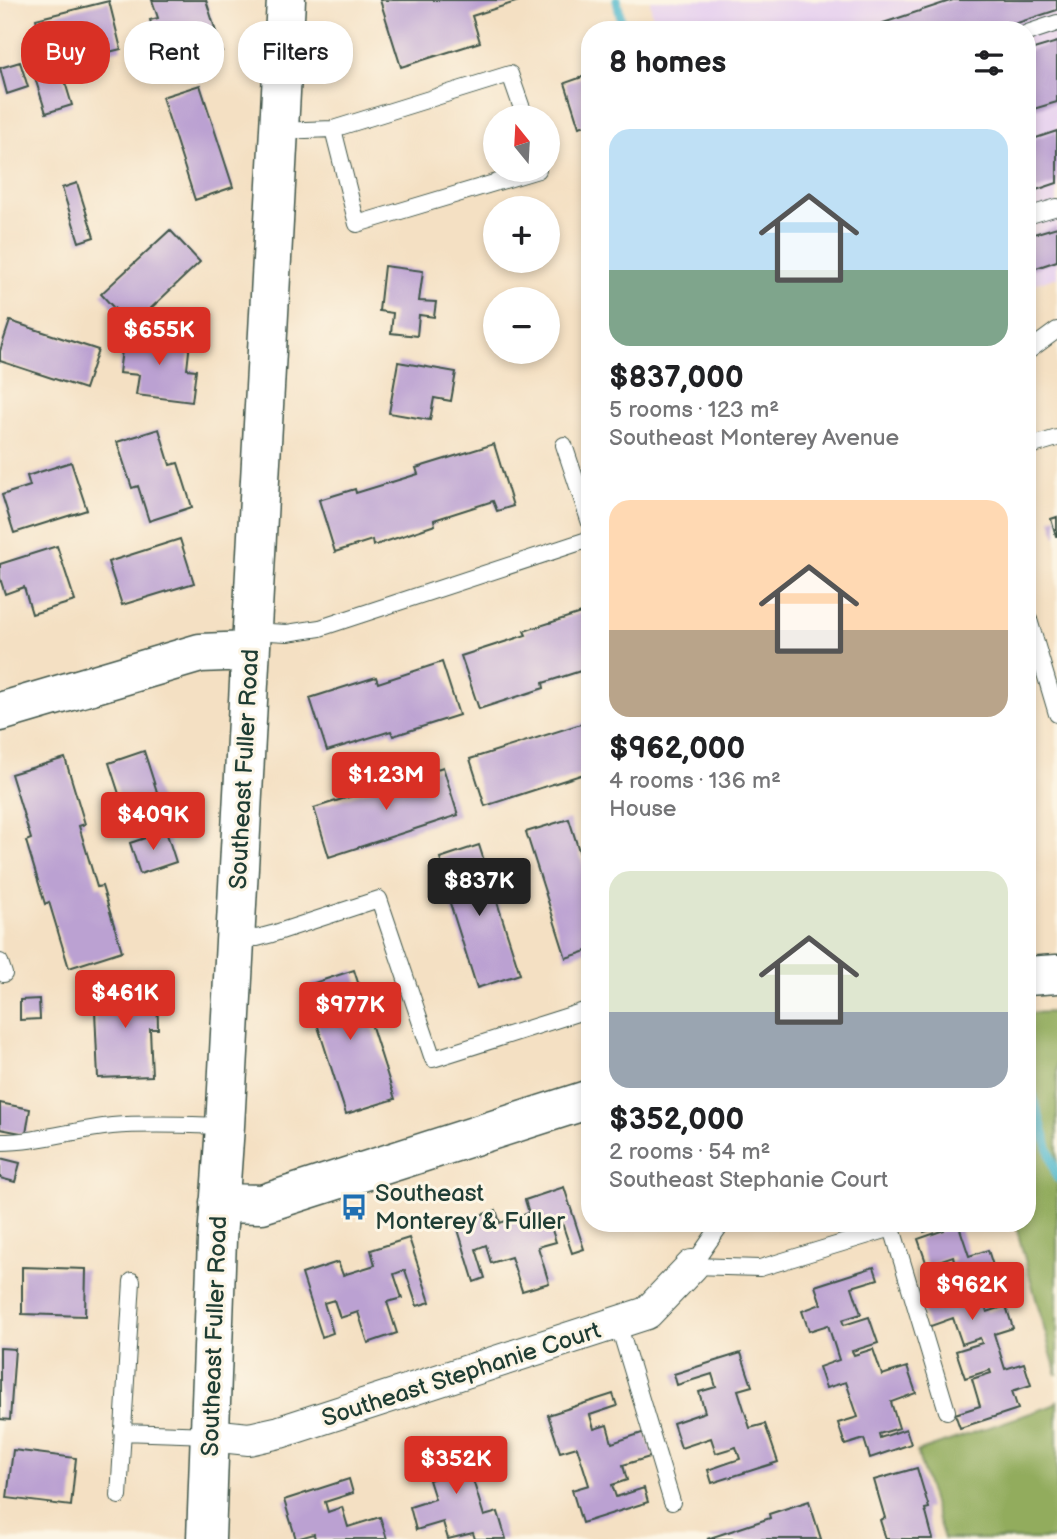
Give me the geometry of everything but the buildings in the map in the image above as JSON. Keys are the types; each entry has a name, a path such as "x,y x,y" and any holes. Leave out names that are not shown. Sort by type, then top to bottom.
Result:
{"street":[{"name":"Southeast Fuller Road","path":"206,1539 219,1203 286,0"},
{"path":"0,712 200,653 251,641"},
{"path":"219,1203 262,1204 581,1102"},
{"name":"Southeast Stephanie Court","path":"210,1435 249,1438 281,1432 647,1313 692,1266"}],"lane":[{"path":"1036,30 1057,23"},
{"path":"278,131 333,129 510,74 521,105"},
{"path":"333,129 357,224 498,182"},
{"path":"1036,213 1057,207"},
{"path":"1036,346 1057,331"},
{"path":"1036,444 1057,438"},
{"path":"564,445 581,496"},
{"path":"251,641 320,628 581,541"},
{"path":"1036,643 1057,714"},
{"path":"234,936 257,937 272,934 379,900 433,1059 581,1012"},
{"path":"0,1142 26,1142 142,1124 225,1126"},
{"path":"692,1266 716,1232"},
{"path":"692,1266 760,1268 879,1232"},
{"path":"893,1232 947,1411"},
{"path":"119,1496 132,1281"},
{"path":"618,1323 672,1502"},
{"path":"122,1432 210,1435"}],"shaded area":[{"path":"650,0 1057,0 1057,277 1036,283 1036,21 653,21"}],"green space":[{"path":"1054,1012 1057,1019 1057,1375 1017,1232 1036,1232 1036,1013"},
{"path":"1057,1401 1057,1539 944,1539 917,1452 1051,1406"}],"waterway":[{"path":"617,0 621,21"},
{"path":"1036,1106 1057,1178"}],"place":[{"name":"Southeast Monterey & Fuller","path":"354,1207"}]}
